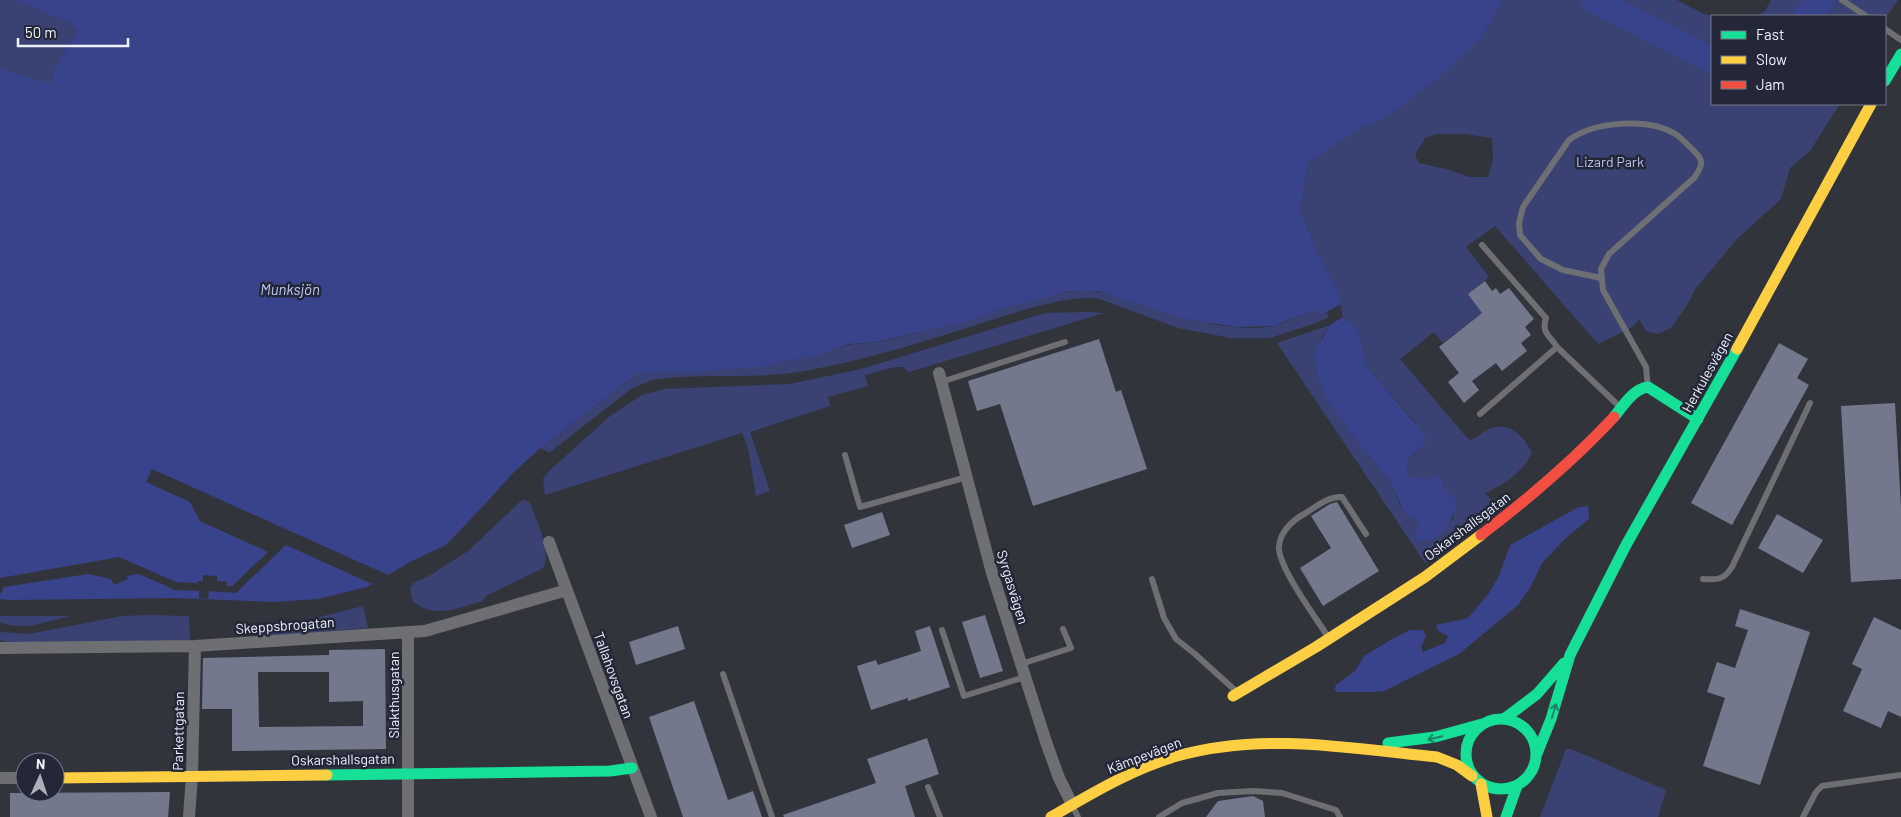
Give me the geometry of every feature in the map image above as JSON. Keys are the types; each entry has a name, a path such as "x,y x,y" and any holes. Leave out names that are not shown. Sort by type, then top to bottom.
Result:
{"main road":[{"path":"1886,79 1901,54"},
{"name":"Herkulesvägen","path":"1536,756 1551,719 1570,655 1626,544 1698,419 1870,105"},
{"path":"1648,387 1698,419"},
{"name":"Oskarshallsgatan","path":"1235,694 1329,638 1425,576 1522,504 1599,433 1635,393 1642,388 1648,387"},
{"name":"Herkulesvägen","path":"1504,719 1544,689 1570,655"},
{"path":"1504,719 1515,722 1527,732 1535,746 1536,756 1530,774 1517,786 1496,790 1481,784 1472,776 1466,765 1465,754 1467,742 1473,732 1482,724 1504,719"},
{"name":"Kämpevägen","path":"1315,745 1408,743 1436,738 1482,724"},
{"name":"Kämpevägen","path":"1052,817 1115,780 1176,756 1235,745 1270,742 1437,757 1457,765 1472,776"},
{"name":"Oskarshallsgatan","path":"65,778 610,771 632,768"},
{"path":"1481,784 1487,817"},
{"path":"1506,817 1517,786"}],"street":[{"name":"Syrgasvägen","path":"940,377 992,573 1059,778 1072,804"},
{"name":"Tallahovsgatan","path":"550,542 651,817"},
{"name":"Skeppsbrogatan","path":"0,648 195,646 425,631 567,590"},
{"name":"Slakthusgatan","path":"408,632 408,817"},
{"name":"Parkettgatan","path":"189,817 192,776 195,646"},
{"path":"0,778 15,778"}],"lane":[{"path":"1842,0 1864,15"},
{"path":"1886,30 1901,40"},
{"path":"1601,278 1563,270 1541,259 1520,235 1519,223 1523,207 1569,140 1578,134 1598,126 1620,124 1653,127 1677,136 1700,156 1702,162 1700,170 1694,178 1609,254 1601,269 1603,290 1646,367 1648,387"},
{"path":"1482,245 1546,318 1545,332 1557,347 1621,408"},
{"path":"940,377 1065,342"},
{"path":"1480,414 1557,347"},
{"path":"1703,579 1718,580 1726,576 1732,568 1810,403"},
{"path":"844,455 860,507 967,477"},
{"path":"1329,638 1280,558 1279,546 1283,533 1295,519 1333,496 1342,497 1366,534"},
{"path":"1152,579 1164,618 1176,639 1195,654 1235,694"},
{"path":"1021,664 1071,648 1063,629"},
{"path":"942,630 964,696 1025,677"},
{"path":"723,674 772,817"},
{"path":"1803,817 1816,792 1822,786 1901,775"},
{"path":"928,788 940,817"},
{"path":"1159,817 1182,803 1209,795 1253,791 1282,793 1336,810 1340,817"},
{"path":"1072,804 1078,817"}],"green space":[{"path":"0,0 11,0 30,5 53,17 67,20 77,31 54,69 52,82 44,82 0,68"},
{"name":"Lizard Park","path":"1503,0 1677,0 1704,14 1711,15 1711,105 1839,105 1810,151 1790,168 1781,199 1737,239 1696,288 1671,328 1658,334 1646,331 1639,319 1633,327 1598,344 1495,226 1466,247 1489,277 1472,291 1487,309 1443,343 1434,332 1400,359 1469,440 1489,429 1496,427 1509,428 1525,441 1532,453 1518,472 1499,486 1485,493 1496,506 1425,563 1277,343 1330,325 1322,337 1326,400 1390,481 1401,507 1416,519 1417,532 1437,535 1454,518 1452,495 1444,487 1439,474 1430,478 1412,478 1406,472 1410,458 1421,448 1415,422 1366,365 1359,329 1343,317 1336,286 1317,251 1300,209 1308,163 1356,131 1387,117 1483,36","holes":["1436,134 1465,134 1492,138 1493,159 1488,177 1469,177 1450,170 1419,163 1415,155 1425,138"]},
{"path":"1771,0 1898,0 1886,17 1886,15 1758,15 1765,11"},
{"path":"1085,290 1109,294 1178,315 1224,326 1248,328 1273,326 1316,309 1321,315 1326,312 1329,317 1270,338 1231,338 1178,328 1100,299 1078,298 1026,309 899,349 846,363 774,375 687,377 652,380 631,389 549,453 541,448 638,373 880,342 1046,297"},
{"path":"1045,313 1104,313 909,372 903,367 895,367 865,375 868,386 828,397 830,406 750,432 770,491 756,496 748,448 742,433 545,495 543,479 548,472 610,416 642,395 664,389 790,384 861,369"},
{"path":"522,500 530,503 539,526 546,553 543,568 486,596 483,601 456,609 430,610 413,602 410,588 413,583 427,577 467,552"},
{"path":"363,606 368,628 260,637 259,624 273,622 298,624"},
{"path":"0,616 71,616 36,625 18,626 0,622"},
{"path":"122,616 189,616 190,641 7,642 0,640 0,632 29,634"},
{"path":"1566,749 1571,749 1666,790 1658,817 1540,817"}],"water":[{"name":"Munksjön","path":"11,0 1503,0 1483,36 1446,71 1387,117 1356,131 1308,163 1300,209 1317,251 1336,286 1341,304 1321,315 1316,309 1274,326 1236,327 1185,319 1098,291 1071,291 1007,307 971,320 877,342 849,344 820,354 763,366 714,371 638,373 537,451 512,474 446,545 412,561 367,587 318,599 272,602 175,598 0,599 0,68 44,82 52,82 54,69 77,31 67,20 53,17 30,5"},
{"path":"1343,317 1359,329 1366,365 1425,435 1425,443 1410,459 1406,472 1412,478 1430,478 1439,474 1444,487 1457,504 1448,525 1437,536 1430,539 1423,541 1415,540 1418,526 1416,519 1405,514 1390,481 1326,400 1317,374 1315,352 1330,325"},
{"path":"1588,506 1589,519 1568,536 1542,563 1530,588 1518,605 1459,654 1384,691 1338,692 1334,690 1336,685 1355,671 1364,656 1410,630 1423,630 1426,636 1421,647 1423,652 1445,643 1448,636 1438,631 1436,625 1468,618 1489,593 1499,576 1510,545 1579,507"}],"pier":[{"path":"152,469 388,575 372,584 286,545 236,593 209,591 208,599 199,598 199,591 175,590 139,574 127,576 128,579 114,585 111,579 88,574 4,587 0,595 0,578 119,557 176,582 198,583 198,581 203,581 203,575 217,576 217,581 227,582 227,586 232,586 268,552 200,521 190,502 146,482"}],"building":[{"path":"1485,281 1492,291 1496,288 1500,294 1509,288 1534,319 1525,327 1531,335 1521,343 1527,351 1502,371 1496,363 1472,381 1479,390 1464,403 1448,382 1459,373 1439,347 1482,313 1468,294"},
{"path":"1099,339 1116,392 1121,390 1147,469 1033,506 1000,404 977,411 968,381"},
{"path":"1779,343 1808,359 1797,378 1809,385 1732,525 1691,503"},
{"path":"1895,403 1901,507 1901,579 1851,582 1841,406"},
{"path":"1337,502 1379,571 1323,606 1300,568 1331,548 1311,516 1330,504"},
{"path":"882,512 890,535 852,548 844,525"},
{"path":"1777,514 1823,540 1803,573 1758,548"},
{"path":"1740,609 1810,632 1760,785 1703,766 1725,698 1707,692 1717,662 1735,668 1748,630 1735,626"},
{"path":"985,615 1003,671 980,678 962,622"},
{"path":"1874,617 1901,630 1901,717 1888,711 1881,728 1843,711 1862,669 1852,664"},
{"path":"678,626 685,649 636,665 629,642"},
{"path":"930,626 950,687 908,701 908,698 871,710 857,666 876,660 878,665 921,651 915,631"},
{"path":"385,649 386,749 232,751 232,709 202,709 203,658 329,655 329,650","holes":["258,672 329,672 329,702 363,701 363,726 259,727"]},
{"path":"694,701 728,800 753,791 762,817 683,817 649,717"},
{"path":"927,738 939,774 905,786 915,817 784,817 783,815 876,783 867,759"},
{"path":"170,792 168,817 10,817 10,793 15,793 15,802 65,802 65,793"},
{"path":"1253,796 1263,801 1265,817 1206,817 1218,801"}],"waterway":[{"path":"1594,0 1711,59"},
{"path":"1807,15 1821,0"}],"traffic: fast":[{"path":"1886,79 1901,54"},
{"path":"1536,756 1551,719 1570,655 1626,545 1737,349"},
{"path":"1614,417 1633,394 1648,387 1698,419"},
{"path":"1504,719 1537,694 1564,663"},
{"path":"1508,719 1521,725 1530,734 1534,740 1536,754 1534,768 1526,779 1515,787 1494,789 1487,787 1476,779 1468,768 1466,747 1468,740 1476,729 1487,721 1508,719"},
{"path":"1388,743 1435,737 1482,724"},
{"path":"327,775 610,771 632,768"},
{"path":"1506,817 1517,786"}],"traffic: slow":[{"path":"1737,349 1870,105"},
{"path":"1233,696 1316,647 1425,577 1481,535"},
{"path":"1051,817 1112,783 1160,761 1209,749 1241,745 1274,743 1339,746 1437,757 1457,765 1472,776"},
{"path":"65,778 327,775"},
{"path":"1481,784 1487,817"}],"traffic: jam":[{"path":"1481,535 1550,479 1614,417"}]}
